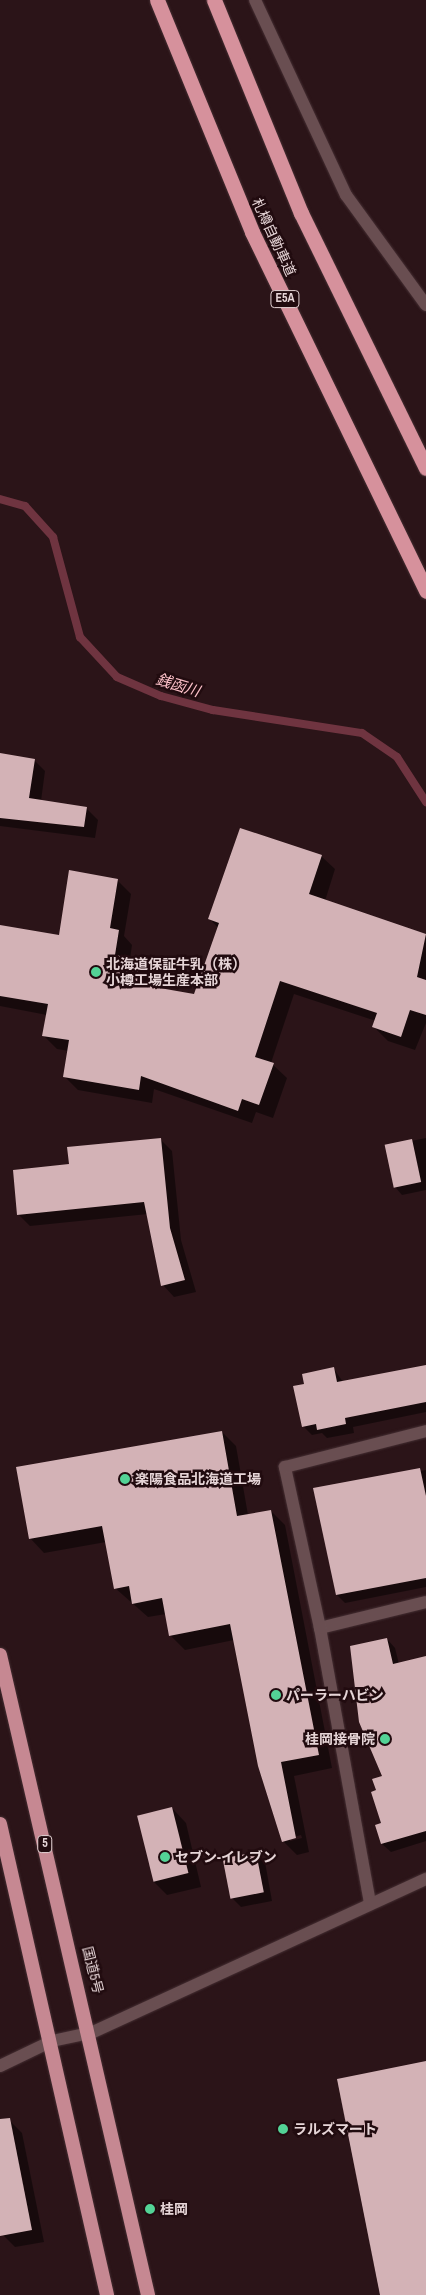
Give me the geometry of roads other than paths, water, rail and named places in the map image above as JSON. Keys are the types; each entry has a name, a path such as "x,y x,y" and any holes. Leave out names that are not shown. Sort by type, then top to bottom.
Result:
{"highway":[{"name":"札樽自動車道","path":"157,0 252,232 426,591"},
{"path":"214,0 301,213 426,468"},
{"name":"国道5号","path":"0,1655 91,2033 148,2295"},
{"path":"0,1824 52,2041 107,2295"}],"street":[{"path":"254,0 346,195 426,305"},
{"path":"370,1903 320,1628 284,1467 426,1431"},
{"path":"320,1628 426,1602"},
{"path":"0,2066 52,2041 91,2033 370,1903 426,1879"}],"waterway":[{"name":"銭函川","path":"0,499 25,506 53,537 80,637 117,677 161,696 213,710 362,733 397,757 426,802"}],"place":[{"name":"北海道保証牛乳（株） 小樽工場生産本部","path":"96,972"},
{"name":"楽陽食品北海道工場","path":"125,1479"},
{"name":"パーラーハビン","path":"276,1695"},
{"name":"桂岡接骨院","path":"385,1739"},
{"name":"セブン-イレブン","path":"165,1857"},
{"name":"ラルズマート","path":"283,2129"},
{"name":"桂岡","path":"150,2209"}]}
